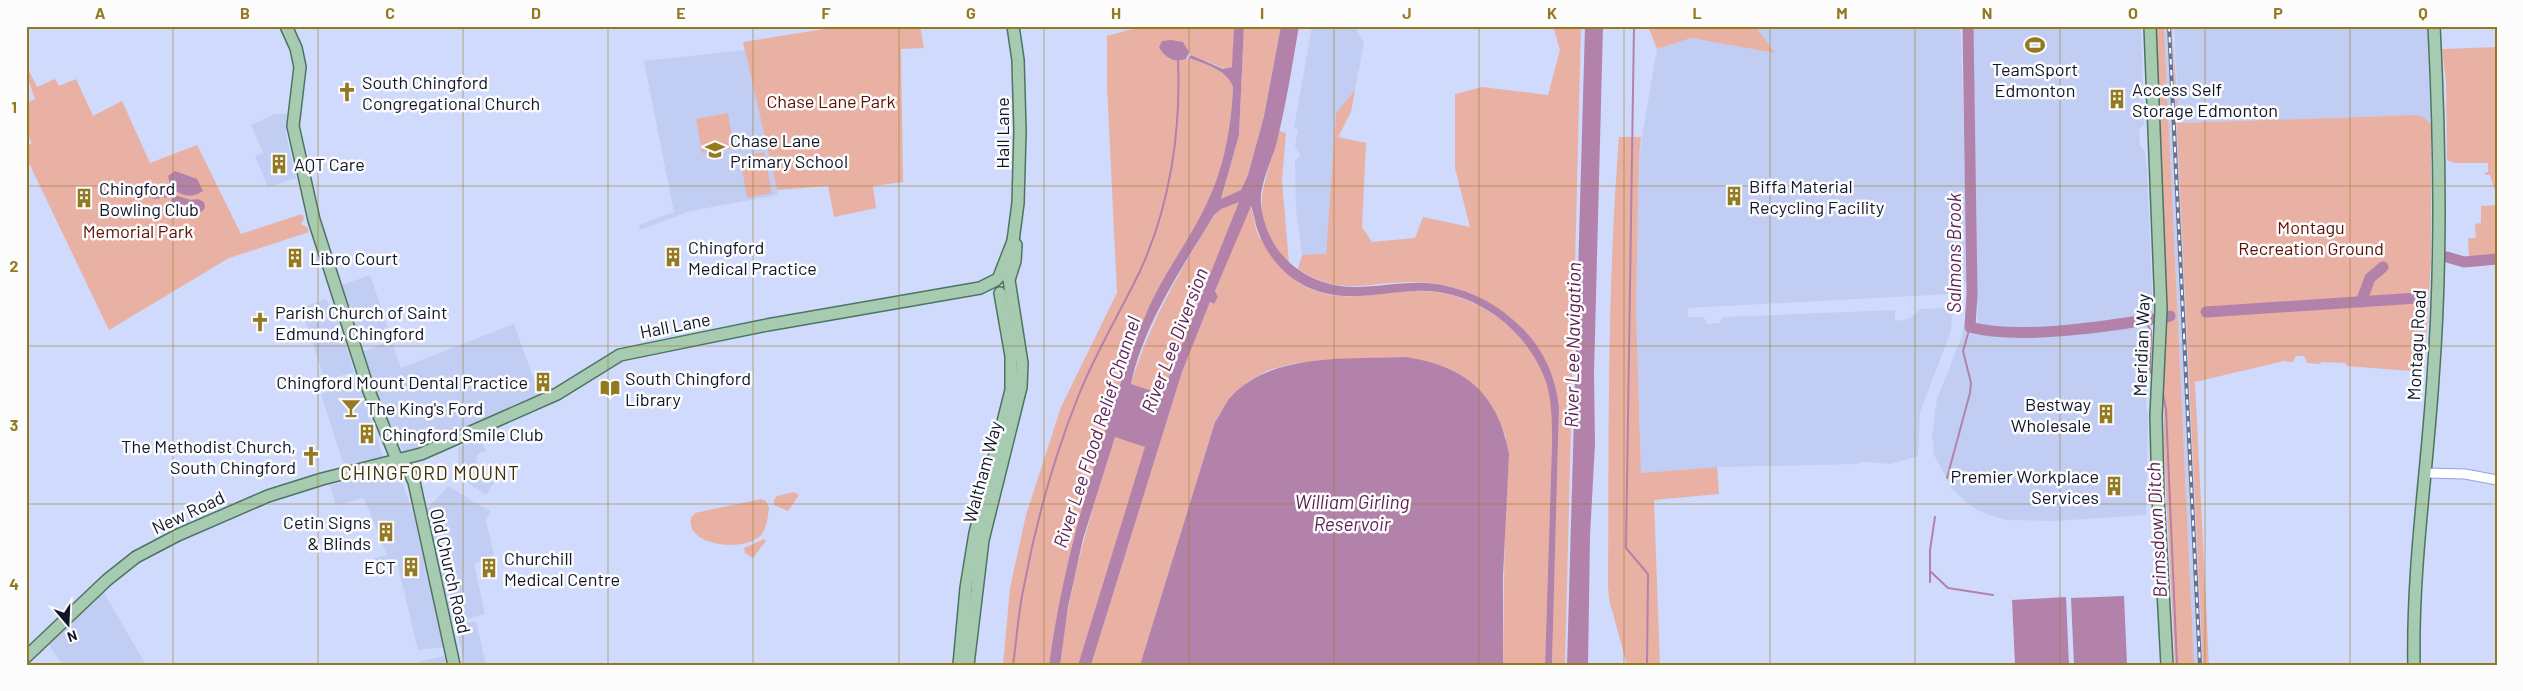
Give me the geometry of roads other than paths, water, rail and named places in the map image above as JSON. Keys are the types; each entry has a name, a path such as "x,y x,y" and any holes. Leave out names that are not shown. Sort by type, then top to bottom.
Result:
{"main road":[{"name":"Old Church Road","path":"286,26 296,48 300,67 293,126 314,220 363,373 398,460 409,471 414,482 454,665"},
{"name":"Hall Lane","path":"398,460 421,454 540,402 569,387 620,355 759,326 1002,285 1014,261 1016,246 1013,241 1018,203 1020,131 1018,60 1013,26"},
{"name":"Meridian Way","path":"2150,26 2161,309 2156,416 2158,499 2167,665"},
{"name":"Montagu Road","path":"2414,665 2413,612 2434,377 2438,254 2438,131 2434,26"},
{"name":"Waltham Way","path":"959,665 967,627 982,524 1001,454 1012,378 1002,285"},
{"name":"New Road","path":"26,657 107,580 136,557 207,521 268,496 398,460"},
{"name":"Waltham Way","path":"967,627 968,665"}],"street":[{"path":"2426,473 2465,474 2497,480"}],"water":[{"path":"1234,26 1244,26 1239,135 1221,199 1241,190 1248,175 1264,116 1281,26 1299,26 1280,130 1261,197 1264,222 1271,238 1291,264 1305,274 1320,281 1337,285 1366,287 1431,283 1464,291 1485,300 1513,319 1529,335 1542,354 1555,385 1559,407 1552,665 1545,665 1552,442 1551,412 1546,382 1537,362 1526,345 1495,315 1457,296 1415,291 1341,296 1313,290 1286,273 1269,254 1258,231 1251,206 1215,291 1218,297 1214,304 1210,302 1182,372 1091,665 1078,665 1145,447 1115,437 1083,539 1068,607 1060,665 1049,665 1053,635 1078,522 1124,373 1141,325 1154,296 1212,193 1222,163 1233,87 1226,76 1220,71 1189,58 1191,55 1223,69 1232,67","holes":["1239,202 1162,394 1131,384 1145,339 1165,296 1214,215 1221,209"]},
{"path":"1585,26 1603,26 1594,373 1595,444 1590,536 1588,665 1567,665"},
{"path":"1162,41 1183,42 1189,52 1186,59 1170,59 1161,51 1159,47"},
{"path":"175,171 197,179 203,191 187,196 171,188 168,176"},
{"path":"151,185 166,191 168,197 154,199 142,192 143,187"},
{"path":"174,195 191,200 198,199 204,202 205,208 201,212 192,213 175,208 171,201"},
{"name":"William Girling Reservoir","path":"1406,357 1445,367 1476,386 1497,414 1504,433 1509,454 1503,576 1503,665 1140,665 1215,422 1229,399 1246,384 1266,373 1288,365 1336,359"},
{"path":"2124,596 2127,665 2074,665 2071,598"},
{"path":"2066,597 2069,665 2015,665 2012,600"}],"waterway":[{"path":"1634,26 1626,548 1648,574 1647,665"},
{"name":"Salmons Brook","path":"1968,26 1972,294 1970,327 1989,331 2011,332 2060,331 2152,319"},
{"name":"River Lee Flood Relief Channel","path":"1013,665 1020,606 1029,562 1046,490 1061,443 1085,381 1140,271 1159,221 1166,194 1175,141 1178,114 1178,61"},
{"name":"Salmons Brook","path":"2447,257 2464,262 2497,259"},
{"name":"Salmons Brook","path":"2361,302 2370,278 2383,267"},
{"name":"Salmons Brook","path":"2206,312 2417,298"},
{"path":"2408,300 2416,305"},
{"name":"Brimsdown Ditch","path":"2145,320 2151,331 2150,373"},
{"path":"1947,478 1970,393 1971,383 1963,351 1970,327"},
{"name":"Brimsdown Ditch","path":"2163,395 2166,409 2177,665"},
{"path":"1935,517 1930,550 1930,571 1948,588 1993,595"},
{"path":"1930,572 1930,582"}],"railway":[{"path":"2169,26 2200,665"}],"place":[{"name":"TeamSport Edmonton","path":"2035,45"},
{"name":"South Chingford Congregational Church","path":"347,92"},
{"name":"Access Self Storage Edmonton","path":"2117,99"},
{"name":"Chase Lane Primary School","path":"715,150"},
{"name":"AQT Care","path":"279,164"},
{"name":"Biffa Material Recycling Facility","path":"1734,196"},
{"name":"Chingford Bowling Club","path":"84,198"},
{"name":"Chingford Medical Practice","path":"673,257"},
{"name":"Libro Court","path":"295,258"},
{"name":"Parish Church of Saint Edmund, Chingford","path":"260,322"},
{"name":"Chingford Mount Dental Practice","path":"543,382"},
{"name":"South Chingford Library","path":"610,388"},
{"name":"The King's Ford","path":"351,408"},
{"name":"Bestway Wholesale","path":"2106,414"},
{"name":"Chingford Smile Club","path":"367,434"},
{"name":"The Methodist Church, South Chingford","path":"311,456"},
{"name":"Premier Workplace Services","path":"2114,486"},
{"name":"Cetin Signs & Blinds","path":"386,532"},
{"name":"ECT","path":"411,567"},
{"name":"Churchill Medical Centre","path":"489,568"}],"district":[{"name":"CHINGFORD MOUNT","path":"430,472"}],"park label":[{"name":"Chase Lane Park","path":"831,101"},
{"name":"Memorial Park","path":"138,231"},
{"name":"Montagu Recreation Ground","path":"2311,237"}],"water label":[{"name":"River Lee Diversion","path":"1174,340"},
{"name":"River Lee Navigation","path":"1572,345"}]}
